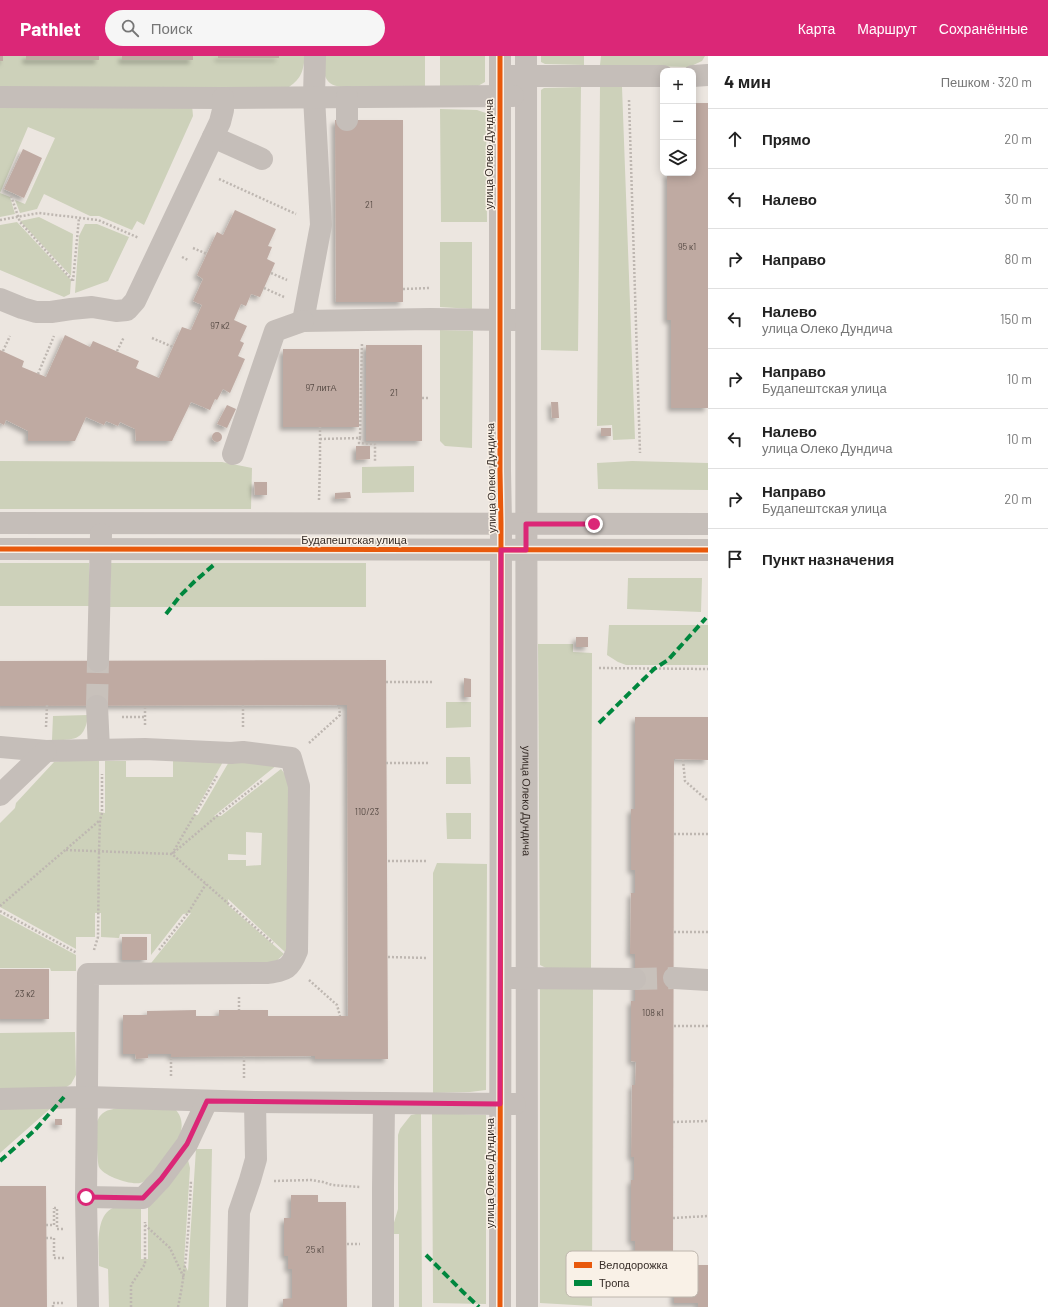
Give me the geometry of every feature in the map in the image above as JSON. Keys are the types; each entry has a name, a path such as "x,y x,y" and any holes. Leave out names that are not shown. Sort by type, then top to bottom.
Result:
{"street":[{"path":"303,321 321,225 314,97 314,56"},
{"path":"696,76 708,75"},
{"path":"0,97 347,97 499,76 660,76"},
{"name":"улица Олеко Дундича","path":"499,76 501,523 500,1307"},
{"name":"улица Олеко Дундича","path":"526,76 527,1307"},
{"path":"347,97 347,120"},
{"path":"0,299 36,312 92,308 116,311 127,310 135,301 220,122 223,98"},
{"path":"213,136 262,159"},
{"path":"233,454 275,331 303,321 526,320"},
{"name":"Будапештская улица","path":"0,523 708,524"},
{"path":"98,661 101,523"},
{"name":"Будапештская улица","path":"0,549 708,550"},
{"path":"97,706 99,749"},
{"path":"0,748 46,751 145,749 231,753 243,752 291,758 299,786 297,951 293,963 286,970 268,973 140,973 90,968 86,1197 88,1307"},
{"path":"0,794 46,751"},
{"path":"501,978 635,979"},
{"path":"674,978 708,980"},
{"path":"0,1099 87,1097 255,1102 526,1104"},
{"path":"86,1197 143,1198 161,1179 187,1144 207,1101"},
{"path":"237,1307 239,1212 256,1160 255,1102"},
{"path":"383,1307 384,1103"}],"path":[{"path":"628,77 640,453"},
{"path":"198,169 281,207"},
{"path":"11,196 20,222 73,281"},
{"path":"0,220 39,213 98,220 188,260"},
{"path":"71,309 79,218"},
{"path":"193,248 207,254"},
{"path":"271,273 283,278"},
{"path":"264,288 276,293"},
{"path":"403,289 430,288"},
{"path":"362,320 360,443 375,444 375,462"},
{"path":"38,374 55,333"},
{"path":"3,351 10,336"},
{"path":"117,351 124,337"},
{"path":"152,338 173,347"},
{"path":"422,398 429,398"},
{"path":"319,503 320,427"},
{"path":"320,439 360,438"},
{"path":"599,668 708,669"},
{"path":"386,682 433,682"},
{"path":"172,854 217,816 291,758 340,715 339,705"},
{"path":"90,968 98,937 100,820 102,813 102,761 99,749"},
{"path":"172,854 231,753"},
{"path":"683,760 685,781 708,801"},
{"path":"386,763 430,763"},
{"path":"0,906 100,820"},
{"path":"674,834 708,834"},
{"path":"66,850 172,854 285,953 308,980 337,1005 340,1016"},
{"path":"388,861 427,861"},
{"path":"140,973 188,913 206,884"},
{"path":"0,911 76,952 90,968"},
{"path":"674,932 708,932"},
{"path":"388,957 428,958"},
{"path":"674,1026 708,1026"},
{"path":"673,1122 708,1121"},
{"path":"178,1307 188,1247 192,1155 187,1144"},
{"path":"250,1180 311,1180 332,1185 383,1180"},
{"path":"131,1307 131,1285 145,1264 143,1198"},
{"path":"46,1225 54,1225 54,1208"},
{"path":"672,1218 708,1216"},
{"path":"145,1225 170,1248 184,1278"},
{"path":"46,1238 54,1238 54,1254"}],"green space":[{"path":"3,56 26,56 26,60 99,60 99,56 122,56 122,60 193,60 193,56 218,56 218,58 278,58 279,56 305,56 301,74 289,87 0,88 0,61 3,61"},
{"path":"323,56 425,56 425,86 341,87 330,83 327,80 324,72"},
{"path":"440,56 485,56 485,82 478,86 440,86"},
{"path":"541,56 584,56 584,65 545,64 541,62"},
{"path":"601,56 705,56 702,61 689,67 600,65"},
{"path":"581,87 578,351 541,350 541,90 544,88"},
{"path":"600,87 622,87 635,439 613,440 612,425 597,426"},
{"path":"0,105 192,105 193,116 144,225 137,221 132,230 99,216 90,216 44,194 37,209 20,213 15,200 25,204 55,138 28,127 0,193"},
{"path":"440,109 477,110 486,113 487,222 441,222"},
{"path":"0,193 10,197 15,214 0,217"},
{"path":"39,217 73,234 71,276 20,221"},
{"path":"17,222 71,280 70,294 64,297 0,270 0,225"},
{"path":"85,224 97,224 129,237 108,281 75,293 79,236"},
{"path":"440,242 472,242 472,309 440,307"},
{"path":"440,330 473,331 472,448 445,446 440,441"},
{"path":"0,461 222,462 252,468 251,509 0,509"},
{"path":"632,461 708,463 708,490 598,489 597,463"},
{"path":"414,466 414,492 362,493 362,467"},
{"path":"0,563 89,563 89,606 0,606"},
{"path":"111,563 366,563 366,607 110,607"},
{"path":"628,578 702,578 701,612 627,609"},
{"path":"609,625 708,625 708,665 626,665 618,662 607,655"},
{"path":"538,644 573,644 573,652 592,653 591,970 546,968 540,965"},
{"path":"446,702 471,702 471,727 446,728"},
{"path":"88,715 84,730 77,737 66,740 52,740 53,716"},
{"path":"446,757 470,757 471,784 446,784"},
{"path":"173,760 224,760 193,815 198,815 230,760 277,765 214,816 221,816 281,769 289,779 287,947 285,952 228,899 228,905 284,954 272,965 148,967 191,913 183,914 151,955 151,934 120,934 119,938 101,937 101,913 95,913 95,937 76,937 76,949 0,907 0,823 15,808 16,803 54,762 99,761 99,812 105,813 105,761 126,761 126,777 173,777","holes":["246,832 262,833 261,865 246,866 246,860 228,860 228,854 246,855"]},
{"path":"446,813 471,813 471,839 447,839"},
{"path":"437,863 487,864 486,1090 433,1093 433,873"},
{"path":"0,914 76,955 76,971 51,971 50,968 0,968"},
{"path":"593,987 592,1251 566,1251 566,1297 592,1297 592,1306 540,1303 540,989"},
{"path":"75,1032 76,1075 71,1084 65,1088 0,1088 0,1033"},
{"path":"52,1107 0,1153 0,1108"},
{"path":"122,1107 175,1109 180,1117 182,1127 177,1141 160,1165 143,1182 133,1183 119,1180 106,1174 98,1164 97,1121 105,1112"},
{"path":"421,1113 422,1307 399,1307 399,1234 393,1234 393,1226 398,1209 398,1135 400,1129 411,1115"},
{"path":"432,1113 486,1115 486,1304 433,1303"},
{"path":"196,1149 212,1149 209,1307 109,1307 108,1269 99,1266 99,1232 104,1216 109,1210 116,1207 141,1205 141,1259 148,1259 148,1206 166,1189 188,1160 190,1168 184,1263 188,1271"}],"building":[{"path":"0,56 3,56 3,61 0,61"},
{"path":"26,56 99,56 99,60 26,60"},
{"path":"122,56 193,56 193,60 122,60"},
{"path":"218,56 279,56 279,58 218,58"},
{"path":"696,103 708,103 708,408 671,408 671,320 667,320 667,176 696,176"},
{"path":"335,120 403,120 403,302 336,302"},
{"path":"23,149 42,158 24,198 4,189"},
{"path":"235,210 276,229 268,246 272,247 267,259 275,263 260,297 251,294 246,306 241,304 234,320 247,326 240,341 244,343 238,356 245,359 230,393 223,389 217,400 215,399 210,410 191,402 172,441 136,441 135,429 120,422 118,426 106,421 104,425 86,417 75,441 28,441 28,431 6,420 4,425 0,423 0,350 24,361 22,367 46,377 65,335 90,347 93,341 139,361 136,368 159,378 182,327 191,330 202,305 193,301 203,279 197,275 217,232 223,235"},
{"path":"366,345 422,345 422,441 366,441"},
{"path":"283,349 359,349 359,427 283,427"},
{"path":"551,402 558,402 559,418 552,418"},
{"path":"227,405 236,409 227,428 217,424"},
{"path":"601,428 611,428 611,436 601,436"},
{"path":"217,432 222,437 217,442 212,437"},
{"path":"356,446 370,446 370,459 356,460"},
{"path":"254,482 267,482 267,495 255,495"},
{"path":"350,492 351,498 335,499 335,493"},
{"path":"576,637 588,637 588,647 576,647"},
{"path":"386,660 388,1059 315,1059 315,1056 171,1057 171,1054 148,1054 148,1058 136,1059 135,1054 123,1054 123,1015 147,1015 147,1011 196,1010 196,1016 219,1016 219,1010 268,1010 268,1016 348,1016 347,705 0,706 0,661"},
{"path":"464,678 471,679 471,697 464,697"},
{"path":"635,717 708,717 708,760 674,759 673,1251 635,1251 635,1241 631,1241 631,1180 634,1180 634,1157 631,1157 632,1085 635,1085 636,1062 631,1061 631,1001 635,1001 635,954 630,954 631,893 635,893 635,870 631,870 631,809 635,809"},
{"path":"122,937 147,937 147,960 122,960"},
{"path":"0,969 49,969 49,1019 0,1019"},
{"path":"55,1119 62,1119 62,1125 55,1125"},
{"path":"0,1186 46,1186 47,1307 0,1307"},
{"path":"291,1195 318,1195 318,1202 346,1202 347,1307 283,1307 283,1299 292,1298 292,1269 288,1269 288,1256 284,1256 284,1218 291,1218"},
{"path":"698,1265 708,1265 708,1307 698,1307 698,1303 674,1303 674,1297 698,1297"}],"tunnel":[{"path":"97,706 98,661"},
{"path":"635,979 674,978"}],"marked path":[{"path":"166,614 180,596 216,563"},
{"path":"599,723 654,669 668,660 706,618"},
{"path":"0,1161 35,1130 64,1097"},
{"path":"426,1255 479,1307"}],"cycle path":[{"path":"500,56 500,1307"},
{"path":"0,549 708,550"}],"route":[{"path":"86,1197 143,1198 161,1179 187,1144 207,1101 500,1104 501,550 526,550 526,524 594,524"}]}
